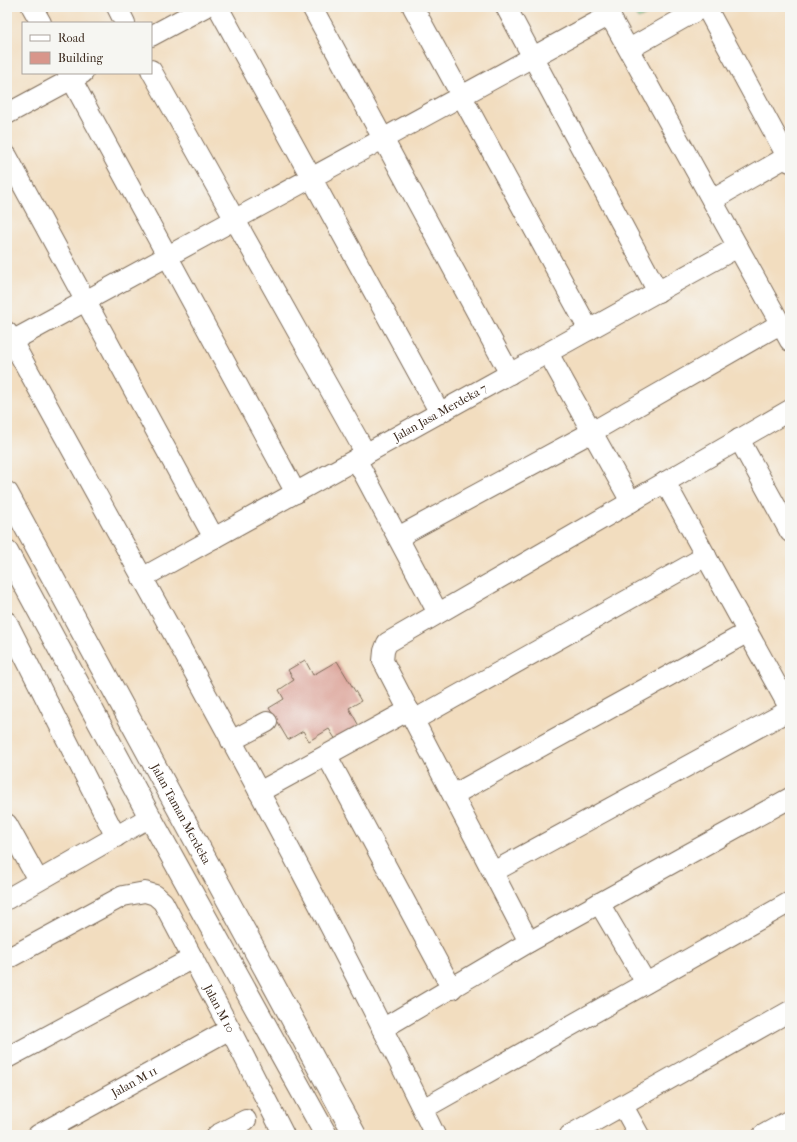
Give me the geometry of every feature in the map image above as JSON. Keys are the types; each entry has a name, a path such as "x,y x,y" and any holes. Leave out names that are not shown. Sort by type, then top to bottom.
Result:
{"main road":[{"name":"Jalan Taman Merdeka","path":"7,493 355,1135"},
{"path":"7,552 150,817 326,1135"}],"street":[{"path":"32,7 40,22"},
{"path":"117,7 124,22"},
{"path":"152,35 205,7"},
{"path":"218,7 440,413"},
{"path":"312,7 510,374"},
{"path":"413,7 589,330"},
{"path":"506,7 658,292"},
{"path":"629,50 704,7 789,158 712,200"},
{"path":"435,1135 382,1029 259,792 9,336 85,301 462,96 532,57 608,11 790,341"},
{"path":"152,72 235,219 361,456 398,537 438,613"},
{"path":"7,114 74,75 167,256 296,493"},
{"path":"7,156 214,538"},
{"name":"Jalan Jasa Merdeka 7","path":"142,578 738,247"},
{"path":"398,537 592,432 780,324"},
{"path":"548,353 631,502"},
{"path":"529,942 383,661 387,643 790,410"},
{"path":"739,439 790,532"},
{"path":"493,872 788,700 748,632 665,482"},
{"path":"259,792 327,756 412,715 706,556"},
{"path":"7,622 116,837"},
{"path":"453,795 748,632"},
{"path":"231,741 267,722"},
{"path":"327,756 452,989"},
{"path":"382,1029 452,989 529,942 790,798"},
{"path":"7,899 150,817"},
{"path":"7,824 38,880"},
{"name":"Jalan M 10","path":"7,959 123,896 145,892 155,896 163,902 284,1135"},
{"path":"423,1109 790,902"},
{"path":"599,903 646,983"},
{"path":"7,1058 193,958"},
{"path":"570,1135 790,1011"},
{"name":"Jalan M 11","path":"38,1135 230,1029"},
{"path":"623,1106 639,1135"},
{"path":"217,1135 246,1120"},
{"path":"763,1135 790,1120"}],"green space":[{"path":"631,7 663,7 638,19"}],"building":[{"path":"305,660 313,675 337,661 361,701 349,708 359,726 336,740 329,729 309,741 303,731 288,740 269,708 284,699 279,690 294,680 288,670"}]}
